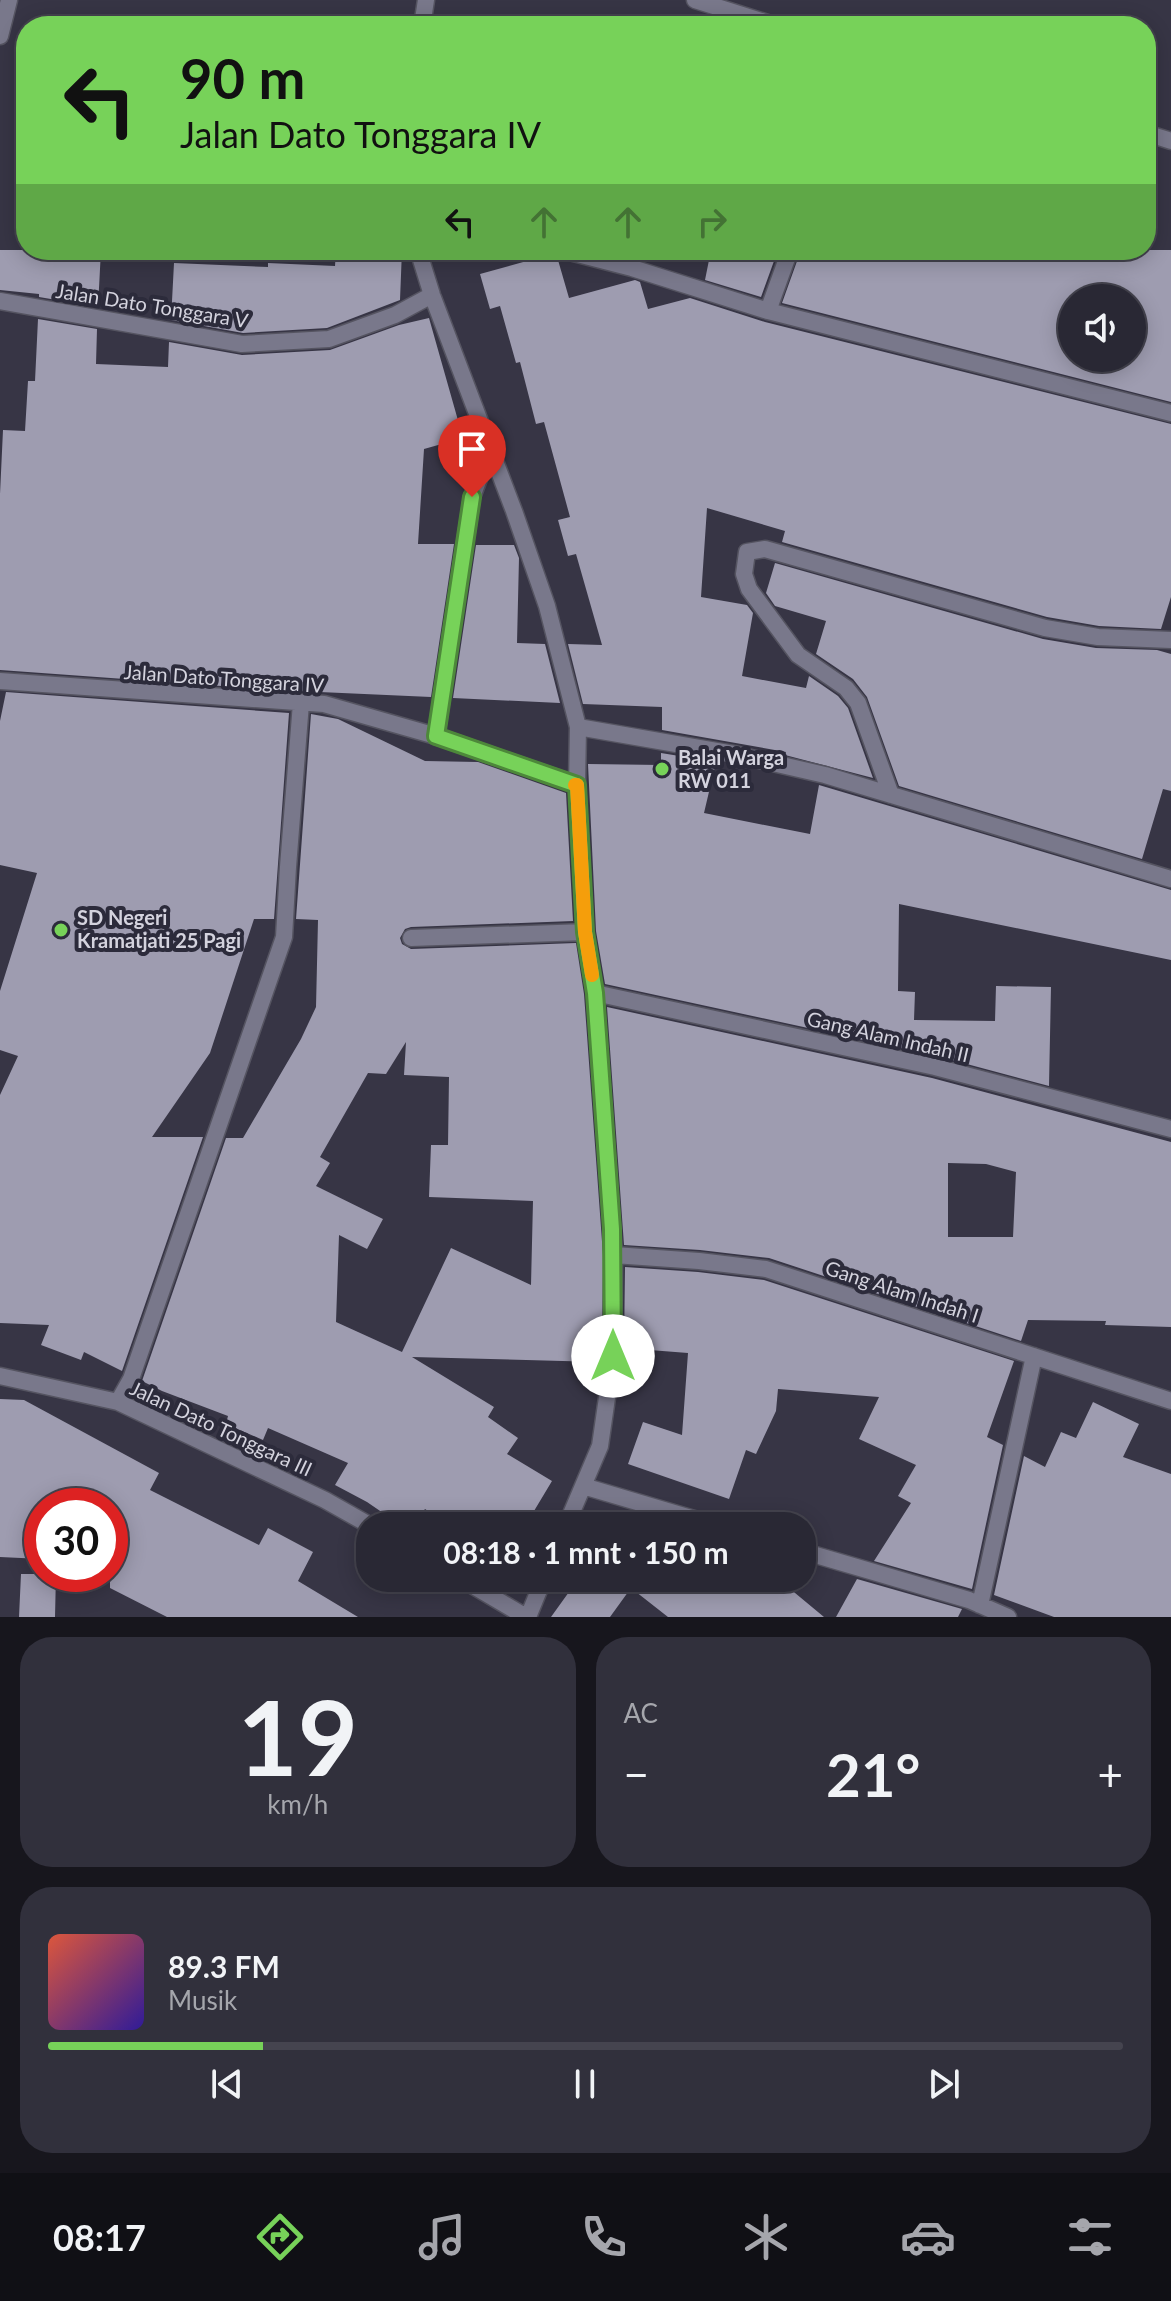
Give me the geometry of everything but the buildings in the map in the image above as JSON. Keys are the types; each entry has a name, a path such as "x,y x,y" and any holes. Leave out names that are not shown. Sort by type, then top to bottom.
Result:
{"street":[{"path":"0,36 9,0"},
{"path":"695,0 745,16"},
{"path":"421,260 547,606 578,727 577,785 585,932 595,993 614,1255 613,1356 600,1446 572,1512"},
{"path":"601,260 768,311 1171,413"},
{"path":"768,311 786,260"},
{"name":"Jalan Dato Tonggara V","path":"0,301 242,344 329,339 395,315 432,295"},
{"path":"436,736 472,497 490,450"},
{"path":"891,795 858,703 846,688 798,655 749,589 744,574 747,552 765,549 1045,628 1098,637 1171,640"},
{"name":"Jalan Dato Tonggara IV","path":"0,681 324,704 436,736 577,785"},
{"path":"118,1402 131,1379 284,937 301,703"},
{"path":"578,727 734,754 825,775 1171,879"},
{"path":"411,938 585,932"},
{"name":"Gang Alam Indah II","path":"595,993 935,1067 1171,1129"},
{"name":"Gang Alam Indah I","path":"614,1255 766,1269 1171,1401"},
{"path":"961,1617 974,1602 1034,1356"},
{"name":"Jalan Dato Tonggara III","path":"0,1376 118,1402 356,1518"},
{"path":"583,1486 671,1512"},
{"path":"816,1555 974,1602 1008,1617"},
{"path":"484,1592 527,1617 538,1592"}],"slow traffic":[{"path":"575,785 585,932 592,975"}],"place":[{"name":"Balai Warga RW 011","path":"662,769"},
{"name":"SD Negeri Kramatjati 25 Pagi","path":"61,930"}],"route":[{"path":"472,497 436,736 577,785 585,932 595,993 606,1124 614,1255 613,1356"}]}
